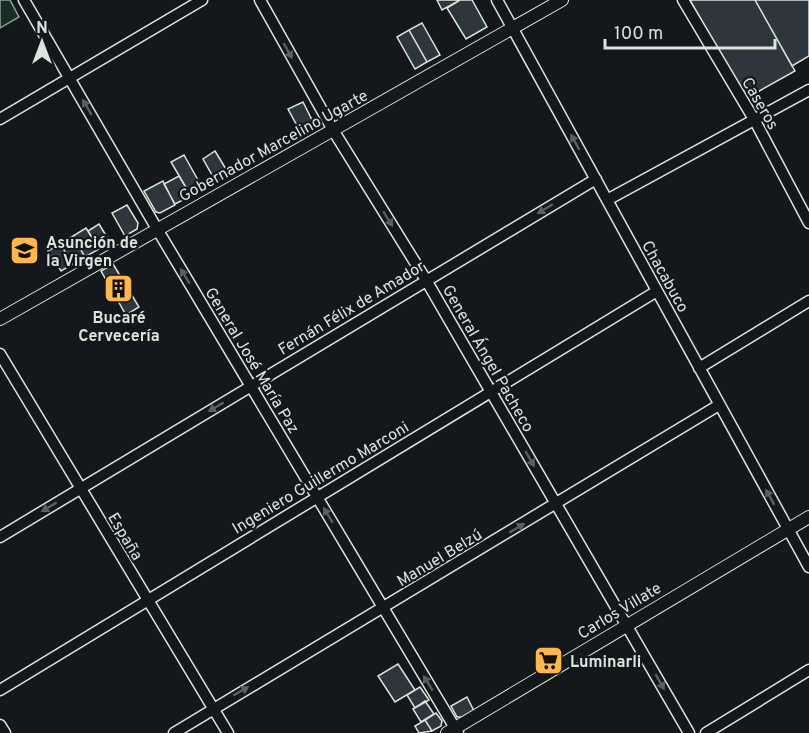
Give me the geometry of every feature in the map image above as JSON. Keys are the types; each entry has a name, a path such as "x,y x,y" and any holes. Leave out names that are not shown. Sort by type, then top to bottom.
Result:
{"street":[{"name":"General José María Paz","path":"24,0 454,731"},
{"path":"0,120 202,0"},
{"name":"General Ángel Pacheco","path":"260,0 333,130 426,280 689,733"},
{"name":"Chacabuco","path":"497,0 809,567"},
{"name":"Gobernador Marcelino Ugarte","path":"0,319 562,0"},
{"name":"Caseros","path":"683,0 754,121 809,223"},
{"path":"607,200 809,90"},
{"name":"Fernán Félix de Amador","path":"0,537 596,179"},
{"name":"Ingeniero Guillermo Marconi","path":"0,690 490,390 657,291"},
{"path":"699,368 809,301"},
{"name":"España","path":"0,354 228,733"},
{"name":"Manuel Belzú","path":"174,733 719,405"},
{"name":"Carlos Villate","path":"454,731 626,625 809,517"},
{"path":"706,733 809,670"},
{"path":"0,726 5,733"}],"green space":[{"path":"0,0 10,0 19,17 0,28"}],"building":[{"path":"437,0 460,0 442,10"},
{"path":"460,0 472,0 487,27 466,39 447,8"},
{"path":"690,0 755,0 795,71 745,99"},
{"path":"755,0 809,0 809,56 792,66"},
{"path":"422,23 440,55 427,62 409,30"},
{"path":"409,30 427,62 415,69 397,37"},
{"path":"303,102 312,120 312,127 301,133 288,109"},
{"path":"215,151 229,174 216,182 203,159"},
{"path":"184,155 203,189 191,196 171,162"},
{"path":"179,176 191,196 175,204 164,184"},
{"path":"163,181 175,205 160,213 156,212 144,191"},
{"path":"127,205 138,223 137,229 125,236 112,213"},
{"path":"99,224 110,242 99,249 88,231"},
{"path":"86,228 99,249 85,257 73,236"},
{"path":"73,236 85,257 73,264 60,244"},
{"path":"60,244 73,264 61,271 48,251"},
{"name":"Bucaré Cervecería","path":"113,264 139,307 126,315 101,271"},
{"path":"398,664 415,690 395,702 378,676"},
{"path":"420,687 429,700 415,708 407,695"},
{"path":"467,697 474,711 457,717 451,706"},
{"path":"425,701 434,714 421,722 413,709"},
{"path":"436,713 442,721 441,726 432,731 425,720"},
{"path":"425,720 432,731 419,733 415,726"}],"place":[{"name":"Asunción de la Virgen","path":"25,251"},
{"name":"Bucaré Cervecería","path":"119,289"},
{"name":"Luminarli","path":"549,661"}]}
